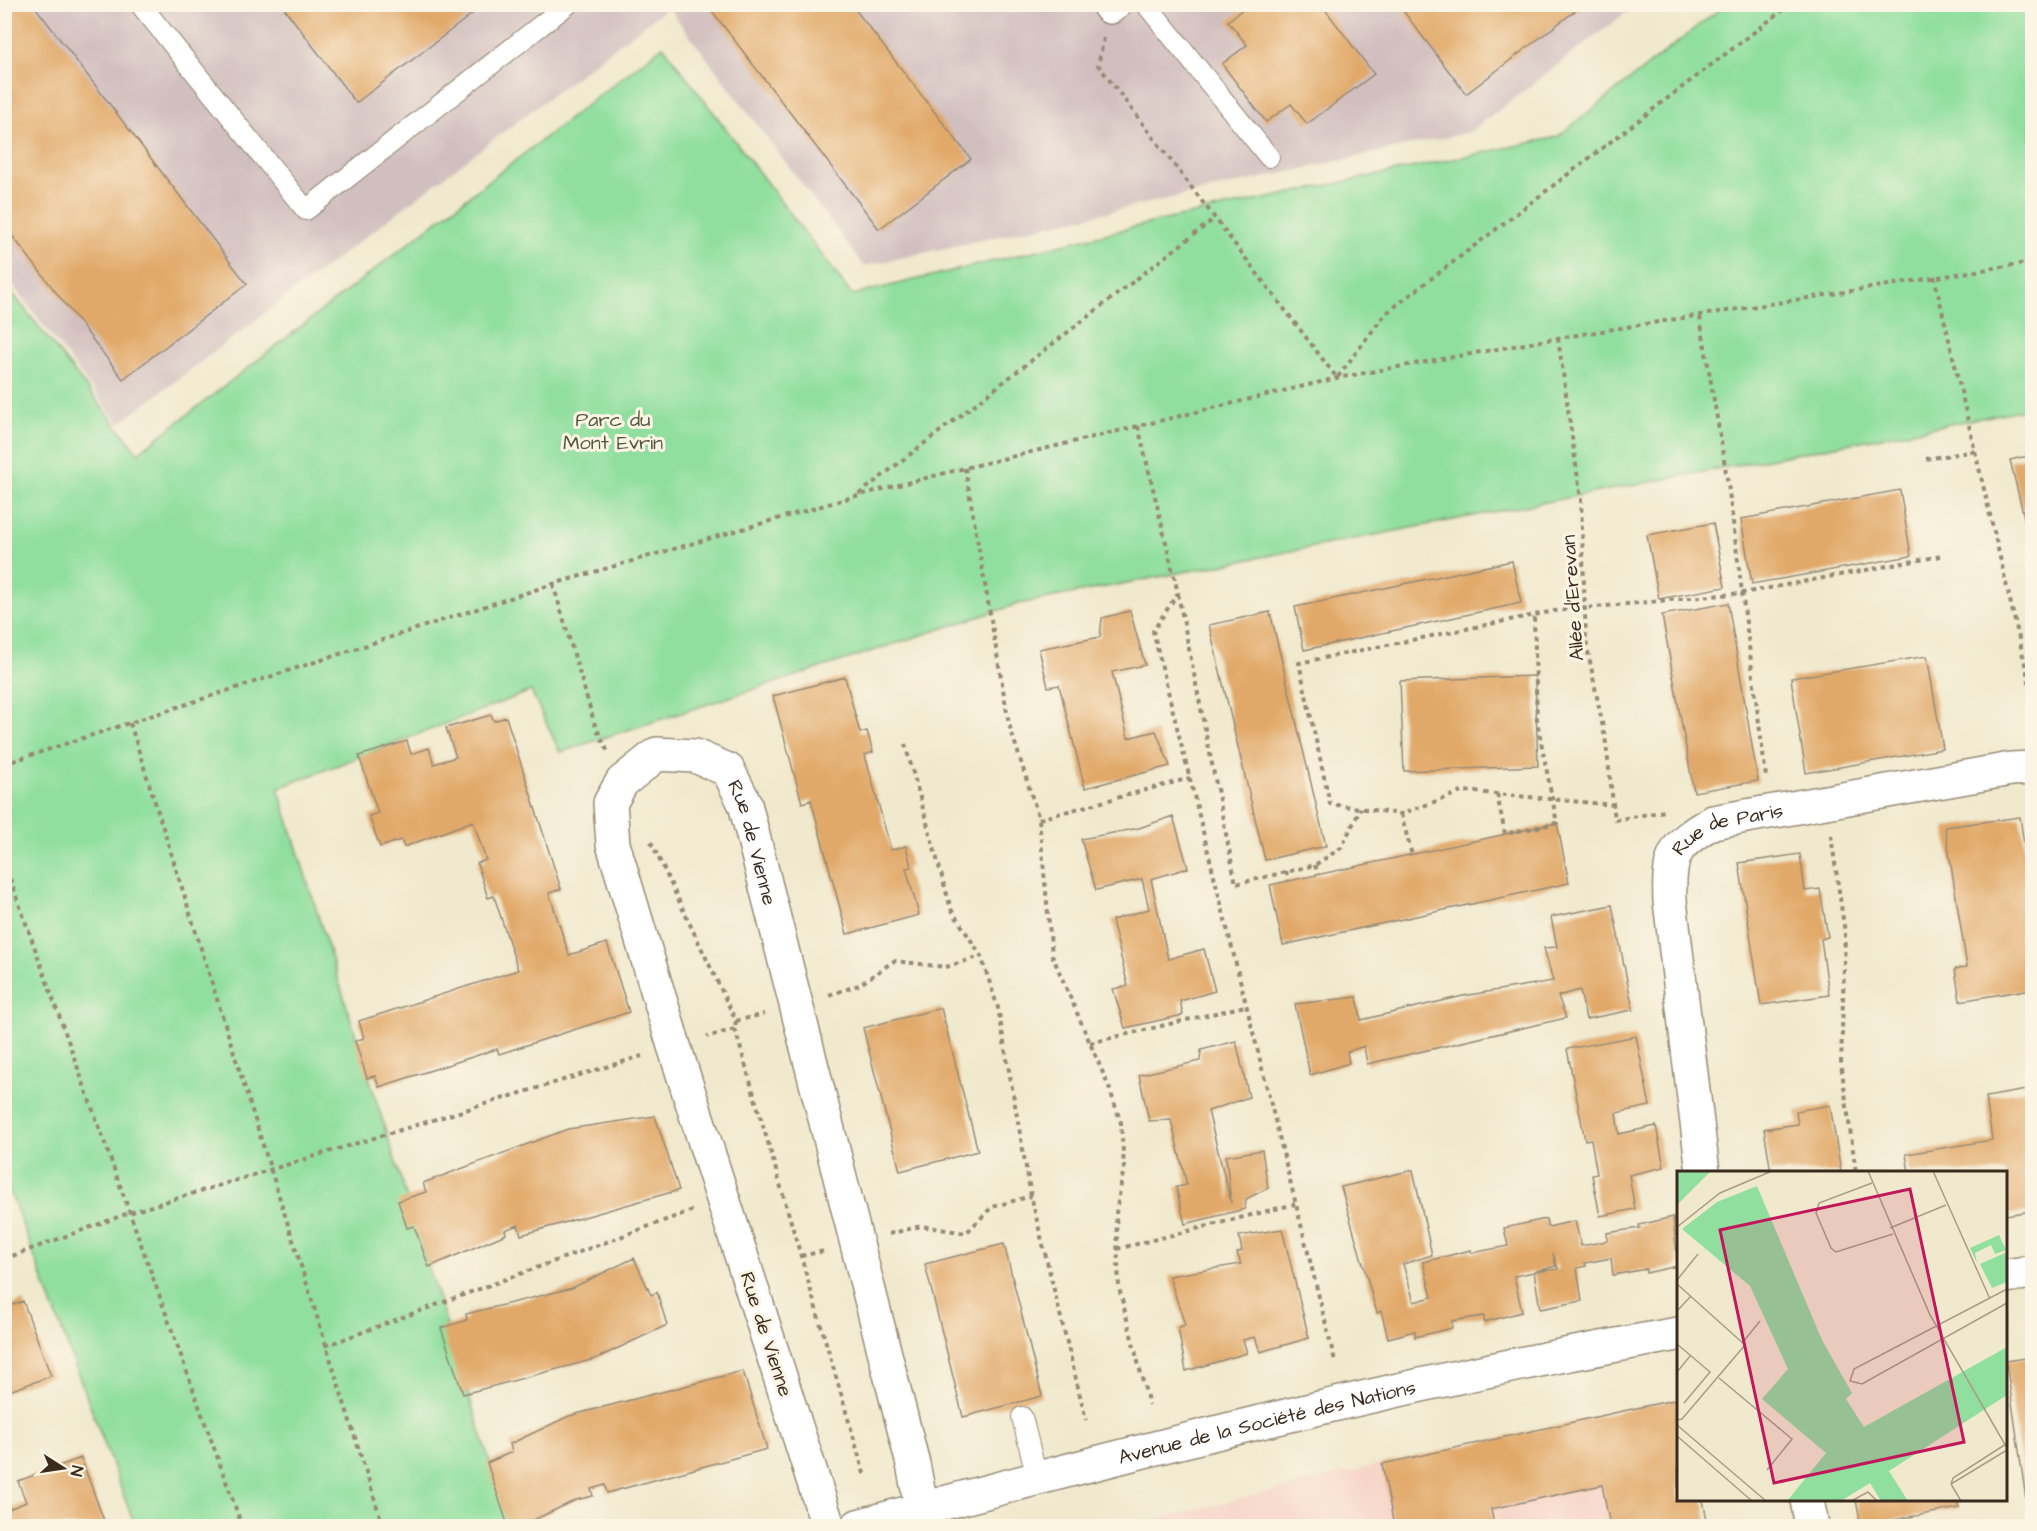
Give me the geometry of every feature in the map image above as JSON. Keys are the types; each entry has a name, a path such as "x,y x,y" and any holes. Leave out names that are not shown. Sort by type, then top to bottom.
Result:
{"street":[{"name":"Rue de Vienne","path":"828,1527 674,1046 613,844 610,803 622,782 657,754 695,756 728,770 745,804 913,1464 924,1518"},
{"name":"Rue de Paris","path":"1703,1171 1670,901 1669,878 1673,857 1685,838 1713,822 2011,769 2032,768"},
{"path":"2007,1276 2032,1272"},
{"name":"Avenue de la Société des Nations","path":"858,1527 924,1518 1037,1478 1356,1401 1534,1361 1677,1334"},
{"path":"1807,1501 1812,1527"}],"lane":[{"path":"140,4 306,210 568,4"},
{"path":"1146,4 1269,157"},
{"path":"1022,1417 1037,1478"}],"path":[{"path":"1337,378 1385,314 1791,4"},
{"path":"1111,5 1098,65 1337,378"},
{"path":"856,496 1214,219"},
{"path":"4,764 553,584 856,496 965,468 1337,378 1558,338 2032,262"},
{"path":"1934,276 2032,694"},
{"path":"1700,317 1743,593 1766,781"},
{"name":"Allée d'Erevan","path":"1558,338 1581,500 1586,641 1606,743 1614,805"},
{"path":"1138,426 1178,593 1236,884 1315,865 1341,848 1361,808"},
{"path":"1926,459 1975,450"},
{"path":"965,468 1009,724 1039,819 1052,955 1109,1087 1121,1124 1124,1167 1116,1213 1119,1288 1149,1405"},
{"path":"1676,809 1615,820 1614,805 1464,790 1401,814 1330,804 1299,663 1534,615 1743,593 1941,556"},
{"path":"1178,593 1153,631 1335,1361"},
{"path":"1497,794 1505,834 1557,823 1550,799 1537,722 1534,615"},
{"path":"130,723 383,1527"},
{"path":"905,744 951,909 981,956 998,1008 1031,1196 1086,1420"},
{"path":"1039,819 1190,778"},
{"path":"1401,814 1412,855"},
{"path":"1831,833 1845,933 1841,1064 1856,1171"},
{"path":"4,862 242,1527"},
{"path":"1315,865 1317,875"},
{"path":"1286,872 1288,881"},
{"path":"865,1477 735,1029 736,1021 796,1006 859,985 894,961 946,967 981,956"},
{"path":"1090,1043 1245,1006"},
{"path":"4,1259 129,1213 735,1029"},
{"path":"801,1256 921,1227 966,1233 992,1207 1031,1196"},
{"path":"325,1346 724,1199"},
{"path":"1117,1249 1295,1204"}],"shaded area":[{"path":"5,5 1636,5 1470,132 864,266 668,7 119,424 5,275"},
{"path":"1677,1399 1677,1501 1703,1501 1708,1526 1128,1526 1382,1464"}],"green space":[{"name":"Parc du Mont Evrin","path":"1725,5 2032,5 2032,408 1018,604 560,752 531,691 278,788 510,1526 135,1526 5,1178 5,284 138,453 663,46 852,295 1155,222 1557,137"}],"building":[{"path":"4,4 33,4 247,284 123,379 4,225"},
{"path":"281,4 485,4 356,103"},
{"path":"712,4 851,4 971,159 879,229 709,7"},
{"path":"1249,4 1321,4 1374,74 1307,124 1291,104 1266,122 1222,64 1247,45 1228,21"},
{"path":"1398,4 1584,4 1466,94"},
{"path":"2032,455 2032,523 2026,525 2010,460"},
{"path":"1900,490 1911,556 1752,584 1741,519"},
{"path":"1713,523 1725,587 1659,599 1647,535"},
{"path":"1512,561 1521,603 1304,650 1295,607"},
{"path":"1728,603 1758,781 1694,792 1662,615"},
{"path":"1130,611 1145,665 1112,672 1128,738 1156,731 1170,766 1085,788 1059,685 1048,687 1039,649 1100,637 1102,618"},
{"path":"1270,612 1326,846 1265,860 1209,625"},
{"path":"1927,656 1943,749 1806,773 1791,678"},
{"path":"1535,676 1538,766 1404,771 1400,681"},
{"path":"845,677 860,733 867,731 873,752 865,755 891,850 906,846 911,867 906,868 919,915 847,934 811,800 802,803 773,696"},
{"path":"491,715 494,721 506,717 561,889 549,893 569,955 607,943 629,1012 499,1054 497,1049 379,1087 375,1076 367,1078 355,1041 364,1038 359,1021 518,970 494,896 488,898 477,863 486,860 473,821 404,847 401,840 380,847 369,816 378,813 359,756 407,741 411,754 429,748 434,764 456,757 446,728"},
{"path":"1173,816 1188,868 1151,879 1168,959 1204,949 1215,991 1180,1001 1183,1015 1125,1028 1113,989 1128,986 1112,920 1149,909 1142,879 1096,890 1081,839 1139,828"},
{"path":"2020,817 2032,899 2032,989 1960,1001 1955,969 1967,967 1945,827"},
{"path":"1557,823 1569,883 1283,945 1270,885"},
{"path":"1800,854 1805,891 1820,889 1828,937 1821,939 1829,995 1761,1005 1739,863"},
{"path":"1612,905 1633,1010 1586,1019 1580,990 1558,996 1566,1018 1367,1064 1364,1046 1347,1052 1349,1063 1310,1075 1295,1004 1357,997 1361,1020 1463,996 1553,981 1544,948 1557,947 1551,917"},
{"path":"941,1008 978,1151 900,1171 863,1028"},
{"path":"1636,1036 1650,1106 1616,1113 1619,1134 1656,1126 1664,1167 1629,1175 1635,1209 1600,1216 1592,1175 1597,1174 1591,1139 1585,1140 1567,1049"},
{"path":"1236,1041 1249,1097 1208,1111 1231,1203 1226,1156 1262,1150 1268,1188 1246,1199 1245,1209 1185,1224 1176,1187 1187,1185 1171,1120 1149,1121 1139,1075 1200,1061 1201,1050"},
{"path":"2032,1089 2032,1211 2007,1215 2007,1171 1909,1171 1906,1154 1992,1140 1986,1097"},
{"path":"1830,1105 1841,1171 1771,1171 1764,1129 1798,1124 1796,1111"},
{"path":"655,1116 679,1190 521,1235 518,1225 505,1230 506,1234 429,1267 414,1226 407,1228 398,1201 426,1192 423,1183 568,1129"},
{"path":"1413,1170 1432,1255 1403,1264 1414,1302 1432,1297 1423,1262 1471,1250 1472,1253 1508,1246 1504,1228 1546,1219 1548,1227 1575,1221 1581,1246 1607,1241 1607,1233 1640,1228 1639,1225 1673,1217 1677,1266 1646,1273 1646,1269 1613,1275 1611,1258 1585,1263 1586,1266 1577,1268 1582,1301 1540,1309 1534,1272 1514,1276 1522,1312 1484,1322 1484,1316 1452,1321 1452,1328 1415,1337 1415,1331 1388,1338 1381,1311 1377,1313 1341,1187","holes":["1553,1253 1558,1269 1534,1272 1556,1266"]},
{"path":"1282,1229 1309,1338 1260,1352 1255,1337 1243,1340 1247,1353 1186,1371 1178,1328 1185,1325 1169,1276 1241,1264 1237,1253 1242,1251 1239,1236"},
{"path":"1004,1244 1042,1396 963,1417 925,1264"},
{"path":"634,1258 651,1295 657,1292 667,1325 595,1359 463,1394 441,1328 467,1320 466,1314 572,1288"},
{"path":"23,1301 51,1376 4,1393 4,1308"},
{"path":"2032,1357 2032,1505 2027,1506 2007,1368 2007,1361"},
{"path":"743,1371 767,1449 607,1493 605,1485 591,1489 593,1496 576,1500 521,1526 508,1526 487,1463 512,1452 510,1444 569,1416"},
{"path":"1677,1399 1677,1501 1703,1501 1708,1526 1610,1526 1602,1485 1491,1509 1494,1526 1394,1526 1382,1464"},
{"path":"81,1458 106,1526 4,1526 4,1511 26,1502 18,1481"},
{"path":"1856,1501 1957,1501 1959,1508 1861,1526"}]}
